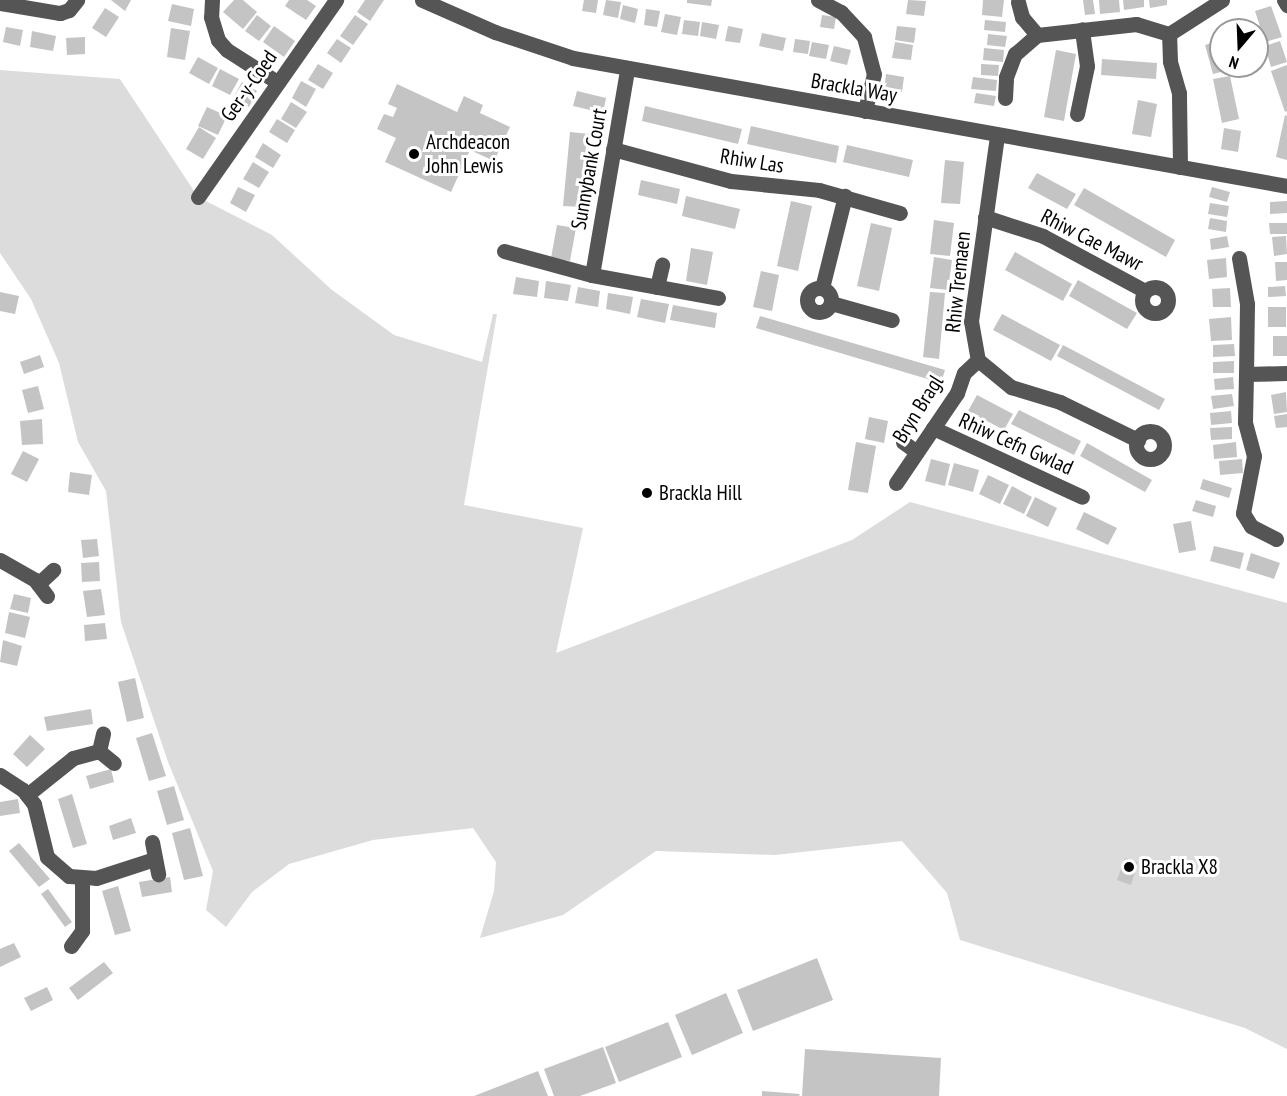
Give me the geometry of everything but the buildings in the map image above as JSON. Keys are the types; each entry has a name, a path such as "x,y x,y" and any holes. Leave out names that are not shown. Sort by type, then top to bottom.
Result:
{"street":[{"path":"0,3 60,13 69,10 77,0"},
{"path":"212,0 211,17 218,40 226,50 277,82"},
{"name":"Ger-y-Coed","path":"198,197 336,0"},
{"name":"Brackla Way","path":"422,0 530,45 627,70 1287,186"},
{"path":"818,0 841,12 864,37 874,74 865,111"},
{"path":"1005,98 1006,77 1016,54 1037,35 1136,24 1169,34 1222,0"},
{"path":"1284,0 1287,5"},
{"path":"1018,2 1022,17 1037,35"},
{"path":"1077,114 1088,66 1082,29"},
{"path":"1169,34 1170,61 1179,93 1180,167"},
{"name":"Sunnybank Court","path":"592,275 627,70"},
{"name":"Rhiw Tremaen","path":"997,136 970,321 973,346 978,360 1011,387 1060,402 1138,440"},
{"name":"Rhiw Las","path":"613,149 731,181 845,196 883,215 900,213"},
{"path":"822,288 845,196"},
{"name":"Rhiw Cae Mawr","path":"985,217 1043,236 1145,291"},
{"path":"504,251 592,275 718,298"},
{"path":"1239,258 1247,304 1245,422 1254,456 1243,513 1251,526 1276,540"},
{"path":"657,287 662,265"},
{"path":"822,288 830,294 831,303"},
{"path":"822,288 808,294 808,306 819,313 831,303"},
{"path":"831,303 892,320"},
{"name":"Bryn Bragl","path":"896,483 957,393 964,373 978,360"},
{"path":"1246,374 1287,373"},
{"name":"Rhiw Cefn Gwlad","path":"933,428 1082,497"},
{"path":"903,442 917,452"},
{"path":"0,560 23,571 42,590 53,570"},
{"path":"99,751 103,733"},
{"path":"99,751 114,763"},
{"path":"27,795 73,758 99,751"},
{"path":"0,774 27,795 34,804 47,857 69,876 82,879 156,866 152,843"},
{"path":"71,946 82,931 82,879"}],"shaded area":[{"path":"0,70 120,79 198,197 272,235 332,290 394,335 482,362 493,314 497,314 464,505 583,528 556,653 852,540 910,502 1287,603 1287,1049 1245,1028 960,940 947,893 902,841 775,855 656,851 563,915 480,938 494,891 496,862 473,828 373,840 289,864 252,892 226,927 206,910 213,871 168,762 121,622 106,491 78,442 59,363 31,299 0,253"}],"place":[{"name":"Archdeacon John Lewis","path":"414,154"},
{"name":"Brackla Hill","path":"647,493"},
{"name":"Brackla X8","path":"1129,867"}]}
